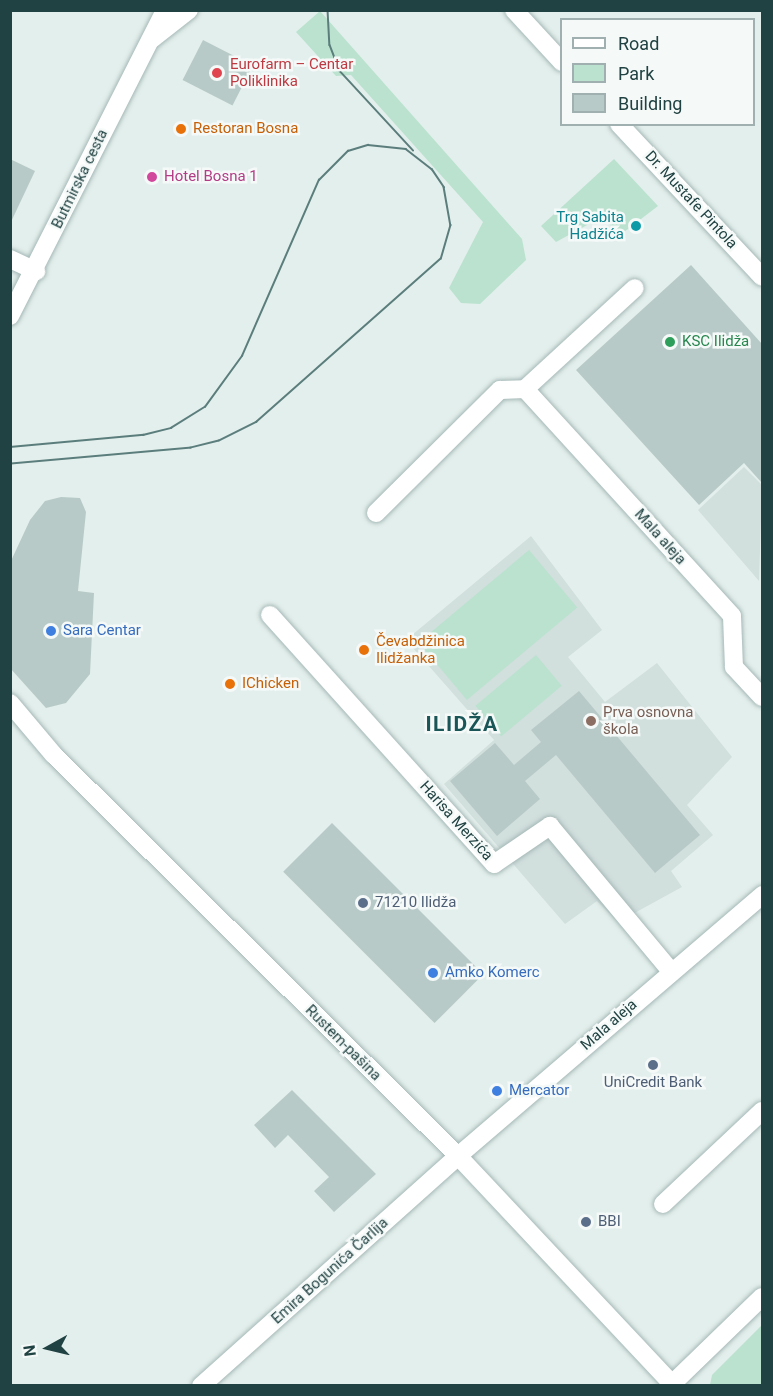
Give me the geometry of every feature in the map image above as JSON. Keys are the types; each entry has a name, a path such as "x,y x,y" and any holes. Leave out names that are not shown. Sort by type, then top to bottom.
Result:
{"street":[{"name":"Butmirska cesta","path":"10,316 36,271 165,10"},
{"name":"Butmirska cesta","path":"148,42 189,10"},
{"path":"514,10 560,61"},
{"name":"Dr. Mustafe Pintola","path":"621,126 762,277"},
{"path":"10,259 36,271"},
{"path":"376,513 500,390 525,389 636,288"},
{"name":"Mala aleja","path":"525,389 732,616 734,667 762,697"},
{"name":"Harisa Merzića","path":"270,615 494,864 550,826 671,971"},
{"name":"Rustem-pašina","path":"10,703 53,754 458,1156 672,1385"},
{"name":"Mala aleja","path":"458,1156 762,895"},
{"path":"663,1204 762,1112"},
{"name":"Emira Bogunića Čarlija","path":"201,1386 458,1156"},
{"path":"672,1385 762,1297"}],"shaded area":[{"path":"744,467 762,485 759,581 698,510"},
{"name":"Prva osnovna škola","path":"531,536 602,630 568,657 605,702 657,663 732,757 687,805 713,835 671,871 682,887 618,922 597,901 565,924 444,784 494,740 406,640"}],"green space":[{"path":"320,11 522,239 526,260 480,304 461,303 449,288 483,222 351,75 336,76 296,32"},
{"path":"614,159 658,206 624,232 598,219 556,242 541,226"},
{"path":"529,550 577,607 467,700 419,643"},
{"path":"536,655 562,686 501,736 475,706"},
{"path":"762,1325 762,1385 710,1385 712,1375"}],"building":[{"name":"Eurofarm – Centar Poliklinika","path":"203,40 253,65 232,106 183,80"},
{"path":"10,159 35,171 10,224"},
{"name":"KSC Ilidža","path":"691,265 762,344 762,483 744,463 699,505 576,370"},
{"name":"Sara Centar","path":"61,497 80,498 86,512 78,591 94,593 90,674 66,703 46,708 10,668 10,563 30,520 45,501"},
{"name":"Prva osnovna škola","path":"579,691 700,835 655,873 556,755 525,781 540,799 497,836 450,781 495,743 514,765 541,742 531,730"},
{"name":"71210 Ilidža","path":"332,823 483,974 435,1023 283,872"},
{"path":"292,1090 376,1174 334,1212 314,1191 329,1177 288,1135 275,1148 254,1125"}],"tram line":[{"path":"328,10 330,45 340,71 413,150"},
{"path":"10,447 143,435 171,428 205,407 242,356 319,180 348,151 368,145 406,149 432,169 444,187 451,225 441,259 257,422 219,441 191,448 10,464"}],"place":[{"name":"Eurofarm – Centar Poliklinika","path":"217,73"},
{"name":"Restoran Bosna","path":"181,129"},
{"name":"Hotel Bosna 1","path":"152,177"},
{"name":"Trg Sabita Hadžića","path":"636,226"},
{"name":"KSC Ilidža","path":"670,342"},
{"name":"Sara Centar","path":"51,631"},
{"name":"Čevabdžinica Ilidžanka","path":"364,650"},
{"name":"IChicken","path":"230,684"},
{"name":"Prva osnovna škola","path":"591,721"},
{"name":"71210 Ilidža","path":"363,903"},
{"name":"Amko Komerc","path":"433,973"},
{"name":"UniCredit Bank","path":"653,1065"},
{"name":"Mercator","path":"497,1091"},
{"name":"BBI","path":"586,1222"}],"district":[{"name":"ILIDŽA","path":"462,724"}]}
